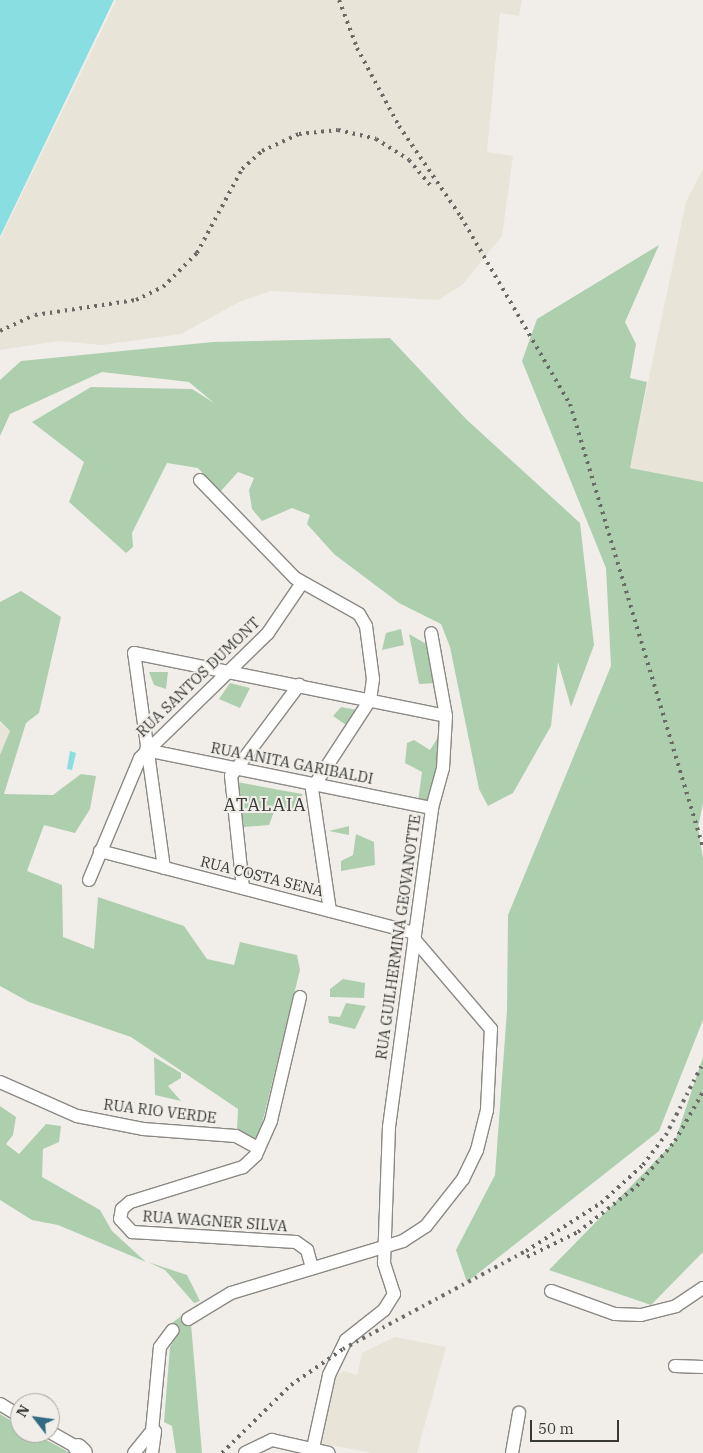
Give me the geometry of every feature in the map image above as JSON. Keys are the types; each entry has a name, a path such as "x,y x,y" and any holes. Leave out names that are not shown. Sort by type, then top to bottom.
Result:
{"street":[{"path":"200,480 302,583 364,621 372,679 370,700 362,718 313,784 330,911"},
{"name":"RUA SANTOS DUMONT","path":"89,880 129,778 146,750 276,624 302,583"},
{"name":"RUA GUILHERMINA GEOVANOTTE","path":"314,1448 324,1387 346,1340 391,1302 386,1248 388,1127 432,808 443,768 446,716 431,633"},
{"path":"164,868 146,750 134,653 230,669 446,716"},
{"path":"243,888 230,788 235,768 299,685"},
{"name":"RUA ANITA GARIBALDI","path":"146,750 432,808"},
{"name":"RUA COSTA SENA","path":"100,851 330,911 415,936"},
{"path":"188,1319 231,1293 386,1248 426,1226 463,1179 480,1140 490,1090 489,1024 415,936"},
{"path":"259,1148 272,1116 300,997"},
{"name":"RUA RIO VERDE","path":"0,1082 77,1116 143,1129 236,1136 259,1148"},
{"name":"RUA WAGNER SILVA","path":"259,1148 243,1167 130,1202 122,1209 122,1224 132,1232 296,1242 307,1250 312,1268"},
{"path":"551,1291 615,1314 636,1315 676,1306 703,1288"},
{"path":"152,1453 158,1354 173,1330"},
{"path":"674,1366 703,1367"},
{"path":"512,1453 519,1413"},
{"path":"134,1453 146,1443 154,1424"},
{"path":"60,1438 83,1451"},
{"path":"246,1453 272,1440 314,1448 329,1453"}],"shaded area":[{"path":"114,0 522,0 519,16 500,13 487,152 513,156 502,236 462,285 438,300 271,291 239,302 181,334 102,345 59,341 0,350 0,237"},
{"path":"703,169 703,482 630,468 686,202"},
{"path":"0,723 10,731 4,755 0,755"},
{"path":"395,1337 446,1347 417,1453 372,1453 320,1443 329,1389 336,1376 344,1371 357,1375 362,1353"}],"green space":[{"path":"659,245 625,322 636,344 630,378 647,382 630,468 703,482 703,803 698,828 703,859 703,1020 659,1131 467,1282 456,1250 495,1175 507,1010 508,915 611,666 606,568 522,361 537,319"},
{"path":"390,338 466,419 580,523 594,645 571,707 558,662 551,726 513,793 488,806 479,789 450,647 441,624 399,603 334,554 307,524 310,515 292,508 262,521 252,509 249,490 254,478 238,472 220,492 198,468 167,463 132,533 133,547 126,553 69,502 84,462 32,422 91,387 192,389 214,403 189,382 102,372 10,414 0,436 0,380 21,361 213,342"},
{"path":"21,591 61,617 39,713 26,723 4,794 53,795 81,774 96,776 90,809 75,833 44,825 27,871 62,885 63,937 94,949 98,897 184,926 207,959 234,965 240,942 297,955 300,970 258,1140 237,1129 238,1109 131,1037 29,1002 0,986 0,755 10,731 0,721 0,602"},
{"path":"401,629 404,645 382,650 386,633"},
{"path":"409,634 428,645 437,683 419,684"},
{"path":"149,672 168,672 166,689 154,685"},
{"path":"230,683 250,688 240,708 219,699"},
{"path":"341,707 357,710 349,727 333,716"},
{"path":"442,731 430,801 418,801 422,772 405,763 407,743 414,740 430,750"},
{"path":"237,782 302,794 303,807 274,812 269,825 244,827"},
{"path":"349,826 349,835 329,831"},
{"path":"356,834 374,842 375,865 341,871 341,861 353,855"},
{"path":"343,979 365,983 364,998 330,997 330,989"},
{"path":"346,1003 366,1006 355,1029 329,1023 328,1016 340,1017"},
{"path":"154,1057 181,1073 181,1078 168,1086 181,1101 155,1095"},
{"path":"703,1057 703,1252 651,1305 549,1270 675,1141"},
{"path":"0,1106 16,1117 13,1135 6,1144 19,1154 46,1124 61,1126 59,1142 43,1149 42,1177 100,1210 112,1231 146,1262 58,1225 32,1220 0,1200"},
{"path":"148,1262 187,1275 200,1301 194,1303 165,1270"},
{"path":"184,1314 191,1324 202,1453 176,1453 172,1426 164,1422 170,1347 177,1336 169,1325"},
{"path":"0,1414 10,1420 10,1443 52,1443 70,1453 0,1453"}],"water":[{"path":"0,0 114,0 0,237"},
{"path":"70,751 76,753 72,770 67,769"}],"pier":[{"path":"114,0 116,1 0,239 0,237"}],"railway":[{"path":"339,0 357,48 399,126 461,217 570,404 703,846"},
{"path":"0,331 35,315 136,300 163,287 197,253 242,169 262,151 299,134 338,130 376,139 409,160 430,185"},
{"path":"222,1453 291,1385 343,1349 526,1251 601,1203 643,1165 666,1135 703,1063"},
{"path":"527,1257 578,1232 637,1186 675,1141 703,1092"}],"district":[{"name":"ATALAIA","path":"265,805"}]}
